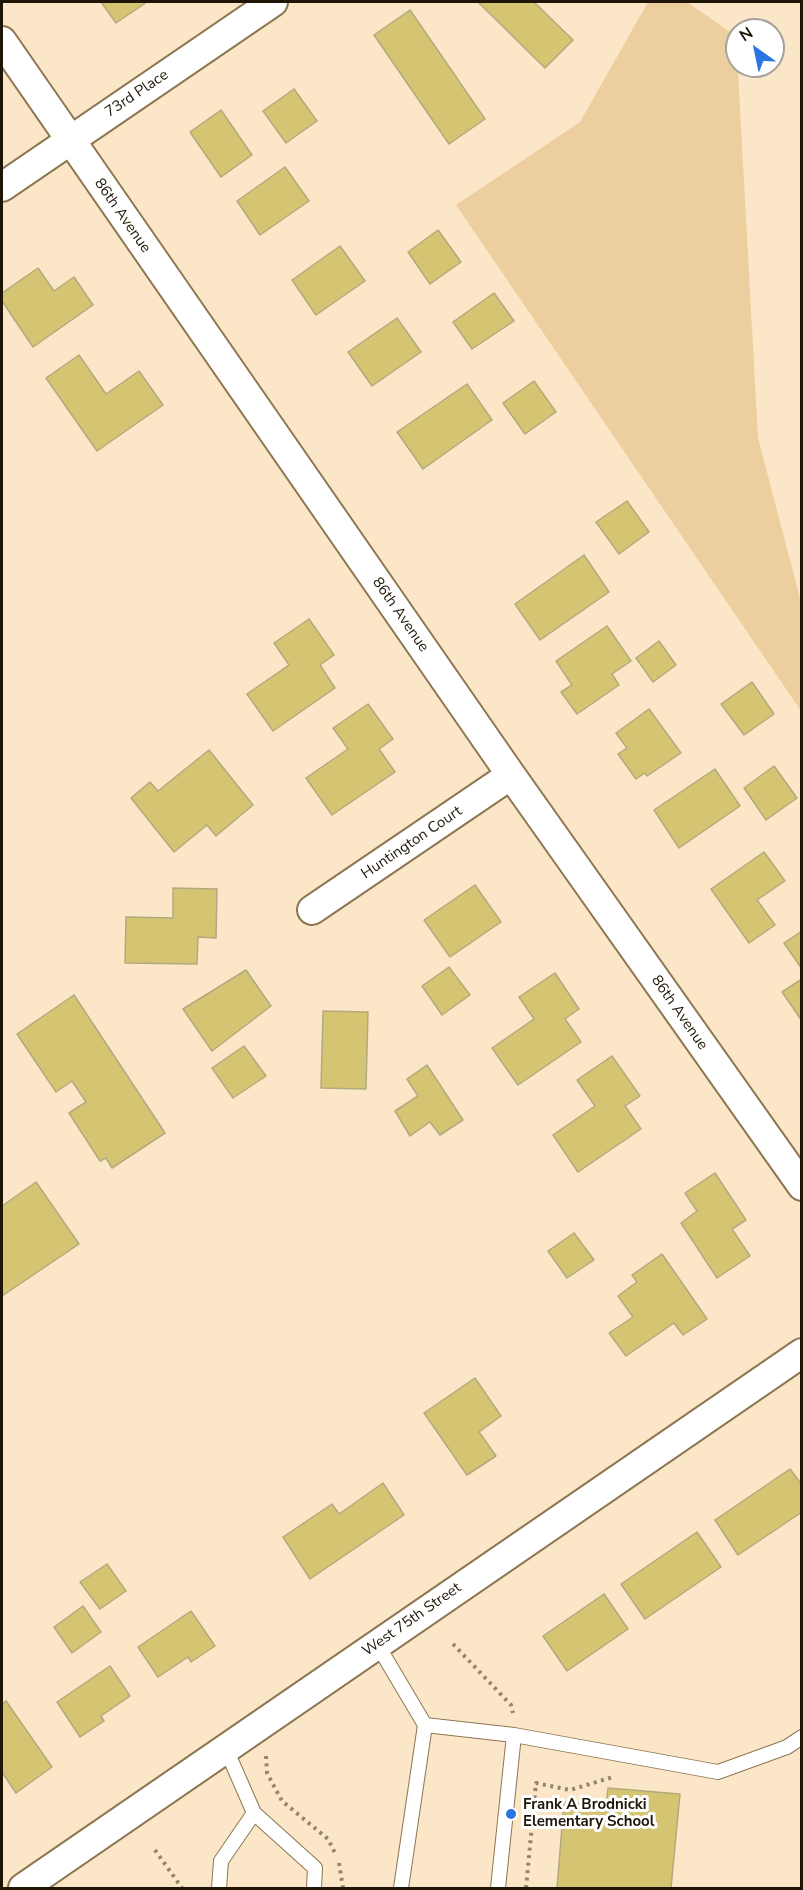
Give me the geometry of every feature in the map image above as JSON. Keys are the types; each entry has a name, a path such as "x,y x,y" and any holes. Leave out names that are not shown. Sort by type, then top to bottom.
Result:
{"street":[{"name":"73rd Place","path":"2,187 273,2"},
{"name":"86th Avenue","path":"2,41 512,775 801,1186"},
{"name":"Huntington Court","path":"312,910 512,775"},
{"name":"West 75th Street","path":"23,1888 801,1353"}],"lane":[{"path":"377,1644 426,1725 401,1888"},
{"path":"426,1725 514,1735 718,1772 787,1747 801,1737"},
{"path":"498,1888 514,1735"},
{"path":"226,1749 254,1813 315,1869 314,1888"},
{"path":"219,1888 221,1861 254,1813"}],"path":[{"path":"264,1723 267,1773 282,1801 328,1839 340,1865 343,1888"},
{"path":"526,1888 536,1783 570,1790 664,1762"},
{"path":"155,1850 182,1888"}],"shaded area":[{"path":"648,2 687,2 725,28 725,78 738,78 758,438 801,602 801,711 456,205 580,122"}],"building":[{"path":"101,2 147,2 116,23"},
{"path":"478,2 534,2 573,40 545,68"},
{"path":"410,10 485,119 449,144 374,35"},
{"path":"294,89 317,121 286,143 263,111"},
{"path":"221,110 252,155 221,177 190,132"},
{"path":"285,167 309,201 260,235 237,201"},
{"path":"438,230 461,262 430,284 408,252"},
{"path":"340,246 365,281 316,315 292,280"},
{"path":"38,268 54,291 74,277 93,305 33,347 2,301 2,293"},
{"path":"494,293 514,321 472,349 453,322"},
{"path":"397,318 421,352 372,386 348,352"},
{"path":"79,355 106,394 139,371 163,405 97,451 46,378"},
{"path":"534,381 556,412 525,434 503,403"},
{"path":"467,384 492,420 423,469 397,432"},
{"path":"627,501 649,532 619,554 596,522"},
{"path":"584,555 609,592 540,640 515,604"},
{"path":"309,619 334,655 320,665 335,688 273,731 247,694 289,665 274,643"},
{"path":"607,626 631,661 612,674 619,685 577,714 561,692 572,685 556,661"},
{"path":"659,641 676,665 653,682 636,658"},
{"path":"752,682 774,714 744,735 721,704"},
{"path":"368,704 393,739 379,749 395,772 332,815 306,778 348,749 333,728"},
{"path":"649,709 681,753 647,776 645,773 636,779 618,754 627,748 616,733"},
{"path":"209,750 253,805 216,836 207,825 174,852 131,798 150,782 158,791"},
{"path":"774,766 797,798 766,820 744,788"},
{"path":"715,769 740,806 679,848 654,810"},
{"path":"764,852 785,881 757,900 775,925 749,943 711,889"},
{"path":"475,885 501,922 450,957 424,920"},
{"path":"173,888 217,889 216,938 198,937 197,964 125,963 126,917 173,918"},
{"path":"802,931 802,969 784,943"},
{"path":"449,967 470,995 442,1015 422,986"},
{"path":"246,970 271,1006 212,1051 183,1009"},
{"path":"555,973 579,1009 565,1019 581,1042 518,1085 492,1048 534,1019 519,997"},
{"path":"802,979 802,1021 782,992"},
{"path":"74,995 165,1133 112,1168 106,1158 100,1161 69,1113 86,1102 72,1081 56,1092 17,1034"},
{"path":"323,1011 368,1012 366,1089 321,1088"},
{"path":"244,1046 266,1076 233,1098 212,1068"},
{"path":"612,1056 640,1096 625,1106 641,1129 578,1172 553,1135 595,1106 577,1080"},
{"path":"427,1065 463,1120 440,1135 430,1122 410,1136 395,1111 418,1096 407,1079"},
{"path":"715,1173 746,1220 732,1229 750,1256 717,1278 681,1223 697,1211 685,1193"},
{"path":"36,1182 79,1244 2,1296 2,1206"},
{"path":"574,1233 594,1260 567,1278 548,1251"},
{"path":"662,1254 707,1319 683,1335 674,1323 626,1356 609,1333 633,1317 618,1296 637,1282 632,1275"},
{"path":"475,1378 501,1416 479,1432 496,1456 467,1475 424,1413"},
{"path":"790,1469 802,1485 802,1512 738,1555 715,1520"},
{"path":"383,1483 404,1515 310,1579 283,1537 332,1504 339,1514"},
{"path":"697,1532 721,1567 645,1619 621,1584"},
{"path":"107,1564 126,1591 100,1609 80,1582"},
{"path":"604,1594 628,1629 567,1671 543,1636"},
{"path":"83,1606 101,1632 72,1653 54,1627"},
{"path":"191,1611 215,1646 191,1662 188,1657 158,1677 138,1647"},
{"path":"110,1666 130,1696 101,1716 104,1721 80,1737 57,1702"},
{"path":"6,1701 52,1767 16,1793 2,1772 2,1704"},
{"path":"608,1788 680,1794 671,1888 557,1888 564,1802 606,1806"}],"place":[{"name":"Frank A Brodnicki Elementary School","path":"511,1814"}]}
